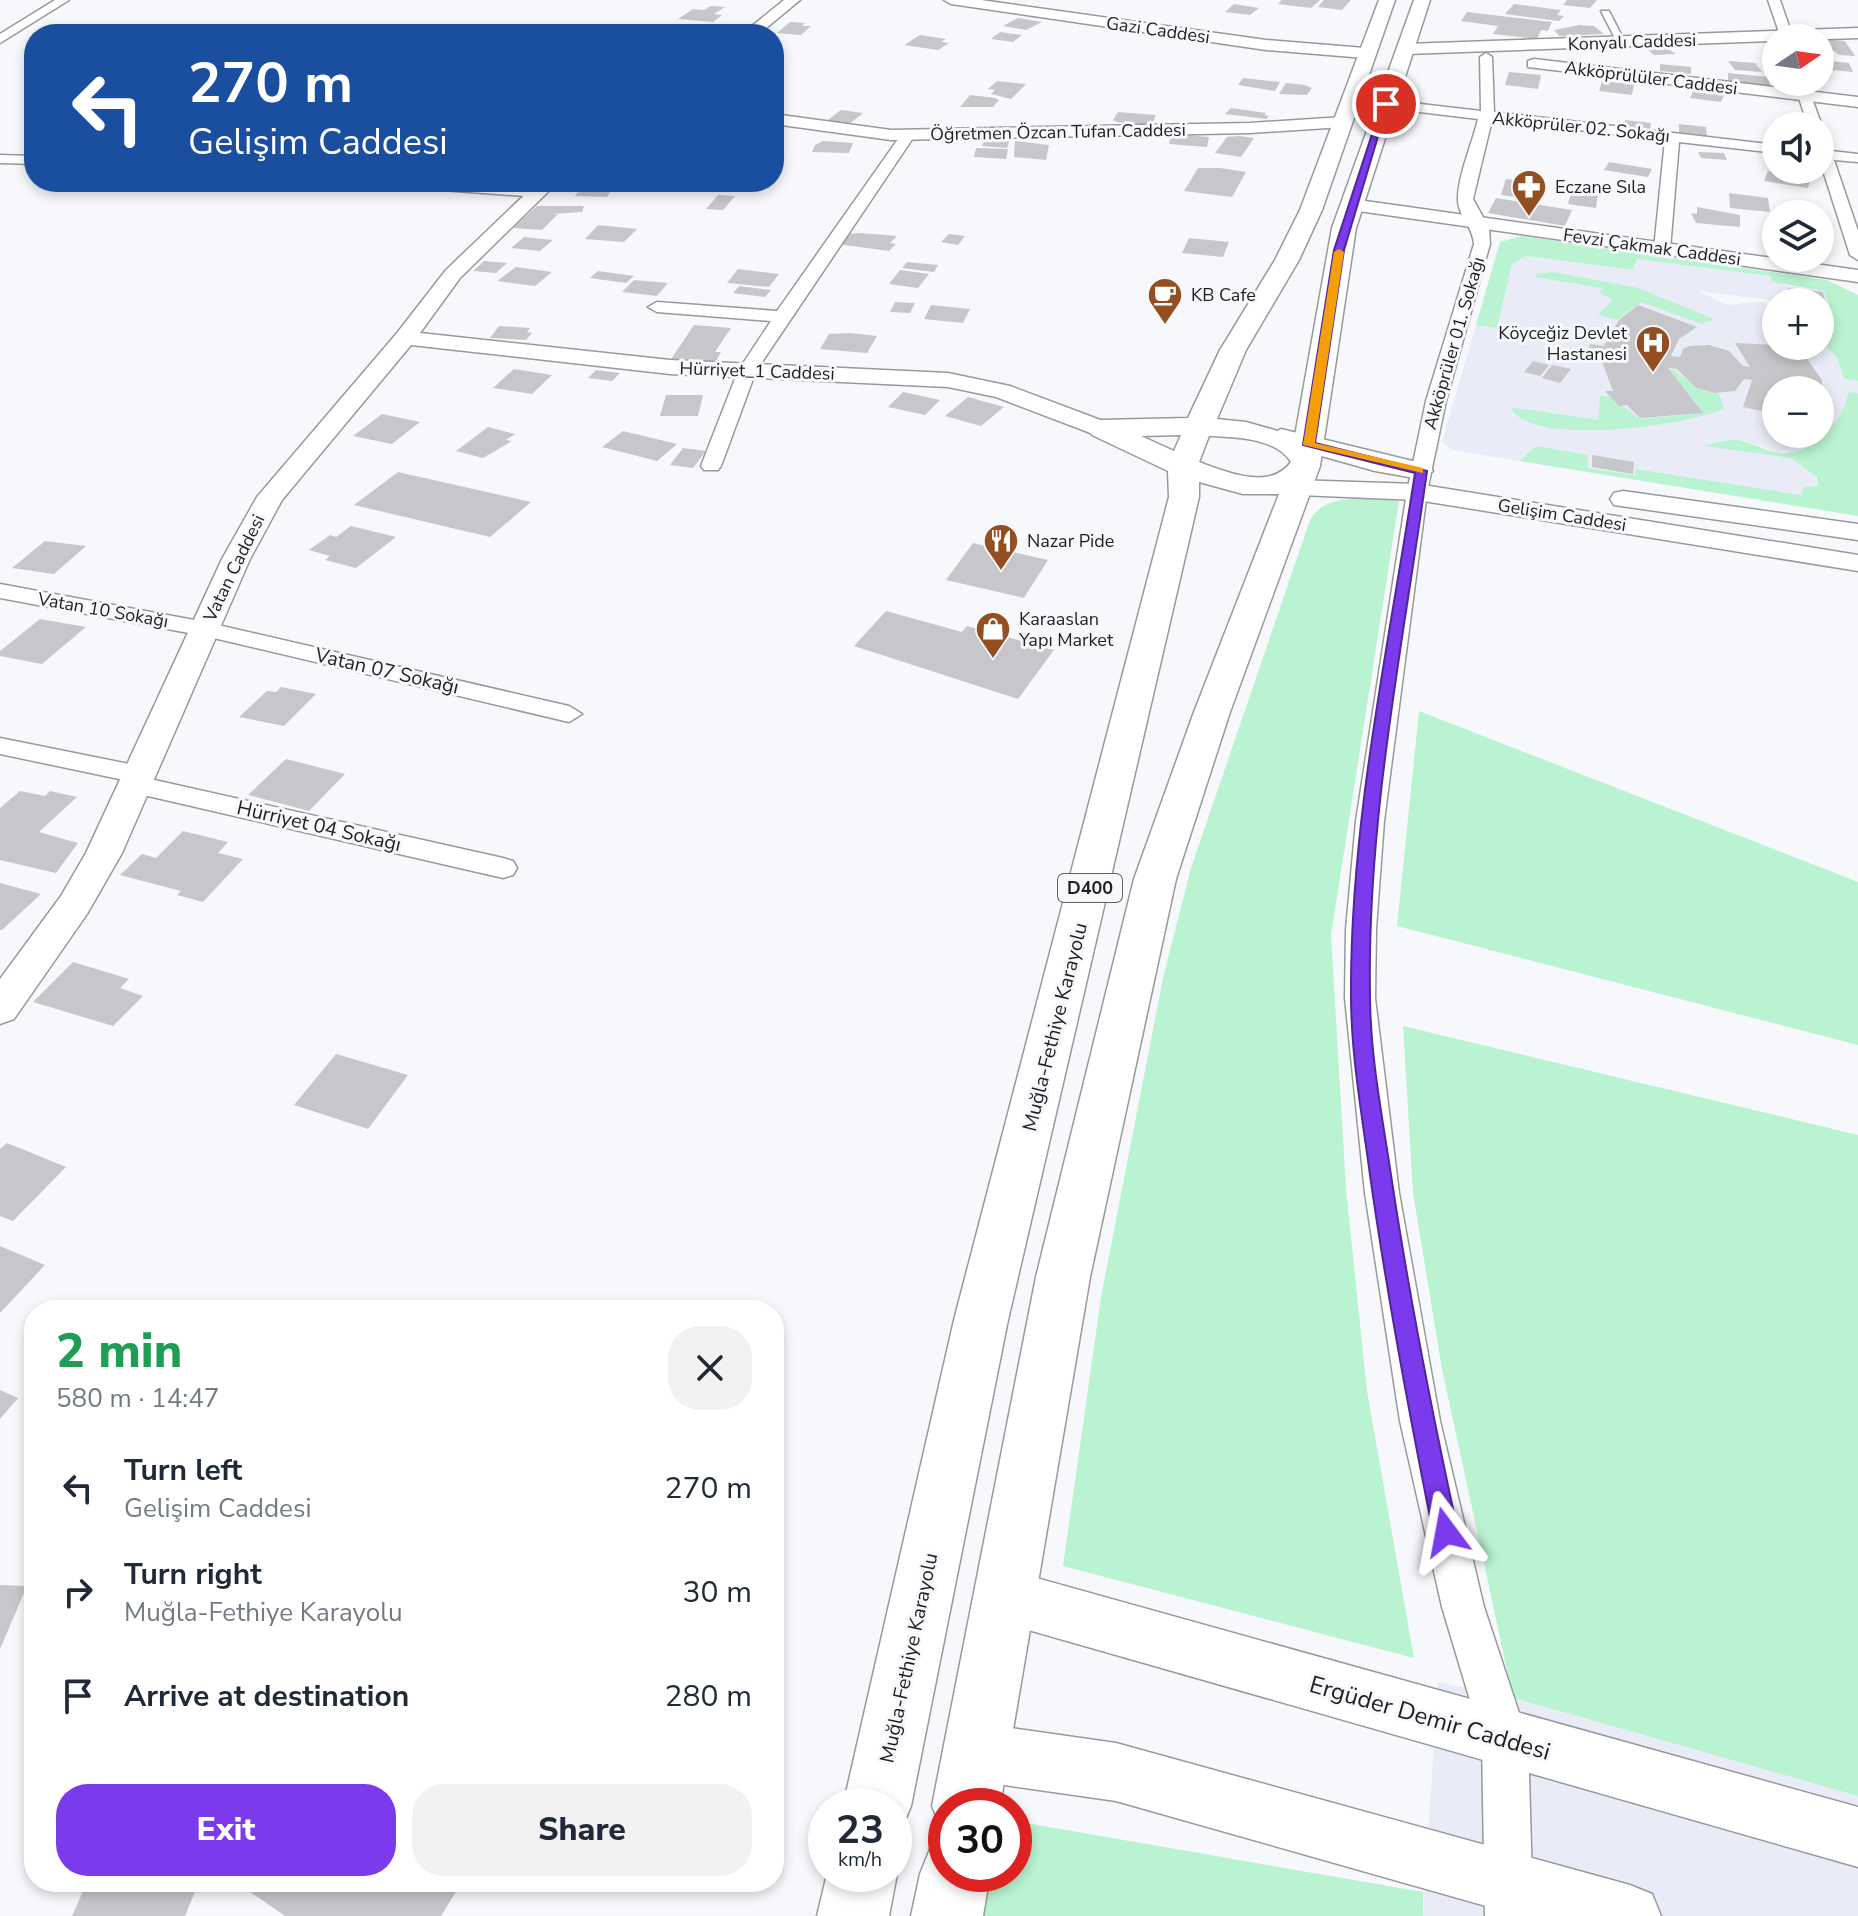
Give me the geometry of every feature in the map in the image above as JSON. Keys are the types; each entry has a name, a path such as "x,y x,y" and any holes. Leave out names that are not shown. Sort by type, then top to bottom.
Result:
{"highway":[{"name":"Muğla-Fethiye Karayolu","path":"881,1788 981,1320 1184,497 1233,350 1298,238 1387,0"},
{"name":"D400","path":"971,1779 1063,1277 1155,879 1291,464 1351,205 1386,104 1426,48 1422,0"},
{"path":"1102,429 1201,449 1256,431 1291,464 1233,484 1201,449"},
{"path":"853,1916 858,1892"},
{"path":"947,1916 952,1892"}],"street":[{"path":"24,24 63,0"},
{"path":"763,24 793,0"},
{"name":"Gazi Caddesi","path":"951,0 1266,45 1365,53"},
{"path":"1774,0 1782,24"},
{"path":"1606,5 1623,43"},
{"path":"0,39 24,24"},
{"name":"Konyalı Caddesi","path":"1834,36 1857,36"},
{"name":"Konyalı Caddesi","path":"1426,48 1762,38"},
{"name":"Akköprülüler Caddesi","path":"1426,48 1762,85"},
{"name":"Akköprüler 01. Sokağı","path":"1486,57 1490,85 1465,199 1477,223 1482,244 1436,401 1419,482 1370,821 1361,929 1360,998 1366,1075 1382,1193 1420,1421 1463,1607 1505,1740 1509,1899"},
{"name":"Akköprülüler Caddesi","path":"1832,96 1858,102"},
{"name":"Akköprüler 02. Sokağı","path":"1386,104 1762,147"},
{"name":"Öğretmen Özcan Tufan Caddesi","path":"784,121 854,133 908,135 1250,128 1343,122"},
{"path":"711,466 747,371 908,135"},
{"path":"1662,249 1672,137"},
{"path":"1834,155 1858,158"},
{"path":"0,159 24,160"},
{"path":"1833,184 1858,255"},
{"name":"Vatan Caddesi","path":"0,1009 74,905 104,853 255,521 270,497 405,338 453,274 538,192"},
{"name":"Fevzi Çakmak Caddesi","path":"1351,205 1858,276"},
{"path":"657,307 782,317"},
{"name":"Hürriyet_1 Caddesi","path":"405,338 637,364 948,380 1002,391 1102,429"},
{"name":"Gelişim Caddesi","path":"1291,464 1375,488 1419,482 1858,563"},
{"name":"Gelişim Caddesi","path":"1291,464 1419,482 1858,532"},
{"name":"Vatan 10 Sokağı","path":"0,591 205,629"},
{"name":"Vatan 07 Sokağı","path":"205,629 569,714"},
{"name":"Hürriyet 04 Sokağı","path":"0,746 503,868"},
{"name":"Ergüder Demir Caddesi","path":"1004,1596 1505,1740 1858,1837"},
{"path":"971,1779 1116,1772 1509,1899 1630,1916"}],"shaded area":[{"name":"Köyceğiz Devlet Hastanesi","path":"1527,256 1632,270 1636,258 1771,276 1787,286 1802,288 1762,288 1762,299 1698,291 1728,305 1762,301 1762,360 1834,360 1834,355 1844,379 1858,381 1858,393 1848,392 1845,409 1834,425 1834,376 1762,376 1762,447 1745,441 1707,445 1791,458 1815,474 1818,486 1803,495 1636,469 1636,475 1588,468 1587,455 1538,446 1519,461 1452,450 1442,442 1476,325 1497,327 1512,264"},
{"name":"Köyceğiz Devlet Hastanesi","path":"1765,448 1802,448 1797,451 1777,452"},
{"path":"1438,1682 1513,1698 1858,1796 1858,1916 1423,1916"}],"green space":[{"path":"1522,236 1827,280 1858,295 1858,381 1844,379 1834,355 1834,288 1807,288 1772,282 1770,276 1637,259 1633,270 1527,256 1512,264 1497,328 1476,325 1500,242"},
{"path":"1554,272 1638,288 1714,319 1702,324 1641,302 1617,320 1598,315 1613,300 1600,293 1602,288 1535,277 1538,273"},
{"path":"1669,369 1701,389 1719,394 1724,408 1706,415 1646,426 1577,430 1547,427 1523,420 1510,407 1598,420 1600,396 1609,396 1640,419 1703,413"},
{"path":"1848,392 1858,393 1858,516 1519,461 1537,446 1588,455 1588,468 1635,475 1636,469 1802,495 1803,487 1818,486 1817,477 1791,458 1704,446 1733,440 1778,453 1805,448 1834,448 1834,425 1846,403"},
{"path":"1359,498 1399,501 1331,935 1346,1189 1367,1391 1414,1658 1063,1566 1101,1297 1163,978 1191,868 1310,520 1325,505"},
{"path":"1419,711 1858,882 1858,1045 1397,926"},
{"path":"1403,1026 1858,1135 1858,1796 1513,1698 1442,1369 1413,1193"},
{"path":"1032,1824 1423,1892 1423,1916 984,1916 988,1892 1032,1892"}],"building":[{"path":"1282,0 1320,0 1311,8 1278,4"},
{"path":"1324,0 1351,0 1342,10 1318,7"},
{"path":"1567,0 1597,0 1590,8 1563,5"},
{"path":"1234,4 1259,8 1250,15 1225,12"},
{"path":"1514,4 1561,10 1557,15 1564,16 1559,21 1505,14"},
{"path":"711,6 725,7 714,14 722,15 713,22 678,19 693,9 704,10"},
{"path":"1467,12 1552,22 1548,31 1541,30 1537,39 1493,34 1498,26 1461,21"},
{"path":"1018,18 1042,22 1026,30 1003,26"},
{"path":"790,22 811,26 801,35 784,34 784,27"},
{"path":"1579,25 1594,26 1604,34 1559,36 1554,30"},
{"path":"1000,32 1022,35 1013,42 991,39"},
{"path":"920,35 946,39 941,42 949,43 938,50 904,45"},
{"path":"1834,40 1845,41 1855,56 1839,55 1834,51"},
{"path":"1644,47 1665,47 1676,54 1654,55"},
{"path":"1728,61 1755,63 1762,72 1735,70"},
{"path":"1834,61 1849,63 1853,72 1834,70"},
{"path":"1660,64 1691,67 1691,74 1660,71"},
{"path":"1509,72 1541,75 1538,89 1505,85"},
{"path":"1728,73 1762,76 1762,85 1728,82"},
{"path":"1243,78 1280,82 1275,91 1238,85"},
{"path":"997,81 1026,84 1011,99 991,94 995,90 988,89"},
{"path":"1602,81 1634,84 1632,95 1599,91"},
{"path":"1286,83 1312,88 1307,95 1279,94"},
{"path":"1695,88 1725,92 1721,102 1690,98"},
{"path":"970,95 999,100 993,107 960,107"},
{"path":"1231,108 1269,116 1266,119 1225,114"},
{"path":"841,110 863,113 848,125 825,122"},
{"path":"1118,112 1156,115 1153,122 1142,125 1113,120"},
{"path":"1625,120 1651,123 1650,132 1623,129"},
{"path":"1679,124 1706,127 1707,137 1679,134"},
{"path":"1171,134 1209,137 1207,147 1169,144"},
{"path":"1227,137 1254,138 1241,157 1215,153"},
{"path":"985,138 1010,140 1007,148 982,146"},
{"path":"823,141 853,143 849,153 812,152 815,145"},
{"path":"1015,141 1049,145 1046,160 1014,157"},
{"path":"976,148 1008,149 1006,159 974,157"},
{"path":"1698,152 1724,153 1727,160 1701,158"},
{"path":"1609,162 1652,169 1648,177 1604,170"},
{"path":"1198,168 1246,172 1232,197 1184,191"},
{"path":"1506,179 1542,184 1538,200 1501,195"},
{"path":"1566,182 1599,186 1596,208 1568,204 1571,193 1563,192"},
{"path":"1783,184 1809,184 1808,188"},
{"path":"578,192 610,192 607,197 575,196"},
{"path":"1729,193 1768,198 1762,200 1762,211 1730,208"},
{"path":"718,195 735,196 723,210 706,209"},
{"path":"1496,198 1572,210 1565,226 1488,213"},
{"path":"537,206 584,206 582,212 551,214 558,214 542,230 513,228"},
{"path":"1697,207 1740,215 1740,227 1696,223 1691,213 1697,214"},
{"path":"598,225 637,229 624,242 585,239"},
{"path":"847,234 897,236 890,243 896,244 889,251 837,244"},
{"path":"949,234 965,236 958,245 941,242"},
{"path":"524,237 553,240 540,251 511,248"},
{"path":"1189,238 1229,242 1223,257 1182,253"},
{"path":"484,261 507,263 496,273 473,271"},
{"path":"907,262 938,265 934,272 902,268"},
{"path":"516,267 552,272 535,286 497,281"},
{"path":"738,269 779,274 769,287 727,283"},
{"path":"900,270 929,274 918,288 889,284"},
{"path":"598,271 634,276 626,283 590,278"},
{"path":"634,280 668,283 657,296 622,292"},
{"path":"739,286 771,290 765,297 733,293"},
{"path":"895,302 915,303 910,313 890,312"},
{"path":"931,305 970,309 963,323 924,319"},
{"path":"1638,305 1697,327 1679,339 1671,356 1680,357 1683,349 1689,346 1709,345 1729,351 1743,366 1750,367 1735,343 1762,344 1762,360 1808,360 1819,376 1762,376 1762,411 1743,407 1752,380 1744,379 1735,391 1714,393 1695,387 1677,369 1668,368 1703,413 1640,418 1627,405 1619,406 1605,391 1613,391 1602,362 1587,360 1590,344 1604,346 1619,320"},
{"path":"694,325 731,328 715,352 721,352 715,363 671,359"},
{"path":"499,326 530,328 527,332 532,333 526,340 490,338"},
{"path":"829,334 877,336 867,353 820,349"},
{"path":"1533,361 1549,365 1540,376 1524,372"},
{"path":"1552,365 1571,369 1560,383 1542,378"},
{"path":"514,369 552,375 532,394 493,388"},
{"path":"596,370 620,373 612,381 588,378"},
{"path":"903,392 940,400 925,415 888,407"},
{"path":"666,395 703,395 698,416 660,416"},
{"path":"968,397 1004,407 981,426 945,416"},
{"path":"382,414 420,422 392,444 353,436"},
{"path":"488,427 515,434 506,440 512,441 483,458 456,451"},
{"path":"623,431 677,444 657,461 602,447"},
{"path":"683,448 706,451 693,468 670,465"},
{"path":"1592,455 1634,462 1633,474 1592,467"},
{"path":"398,472 531,502 490,537 354,505"},
{"path":"351,526 396,537 356,568 325,560 330,556 309,550 330,535 336,537"},
{"path":"45,541 86,546 54,574 12,568"},
{"path":"973,543 1048,560 1024,598 946,580"},
{"path":"886,611 962,632 967,626 1054,650 1018,699 854,646"},
{"path":"40,619 86,627 42,664 0,656 0,651"},
{"path":"281,687 316,694 284,726 239,717 267,691 276,692"},
{"path":"286,759 345,774 309,811 248,795"},
{"path":"20,791 45,796 50,791 77,797 39,832 78,843 56,873 0,860 0,808"},
{"path":"183,831 228,842 218,853 243,859 203,902 177,895 181,891 120,875 142,854 156,858"},
{"path":"0,883 41,894 2,930 0,930"},
{"path":"73,962 129,979 120,988 143,996 113,1026 33,1002"},
{"path":"336,1054 408,1075 368,1129 294,1105"},
{"path":"7,1143 66,1167 13,1221 0,1216 0,1149"},
{"path":"0,1246 45,1265 0,1313"},
{"path":"0,1390 18,1398 0,1419"},
{"path":"0,1585 24,1586 24,1593 0,1649"},
{"path":"83,1892 195,1892 185,1916 72,1916"},
{"path":"250,1892 456,1892 441,1916 285,1916"}],"slow traffic":[{"path":"1339,252 1309,445 1375,463 1418,470"}],"place":[{"name":"Eczane Sıla","path":"1529,218"},
{"name":"KB Cafe","path":"1165,326"},
{"name":"Köyceğiz Devlet Hastanesi","path":"1653,374"},
{"name":"Nazar Pide","path":"1001,572"},
{"name":"Karaaslan Yapı Market","path":"993,660"}],"route":[{"path":"1386,104 1339,250 1309,445 1375,463 1421,471 1370,821 1361,929 1360,998 1366,1075 1402,1328 1446,1532"}]}
